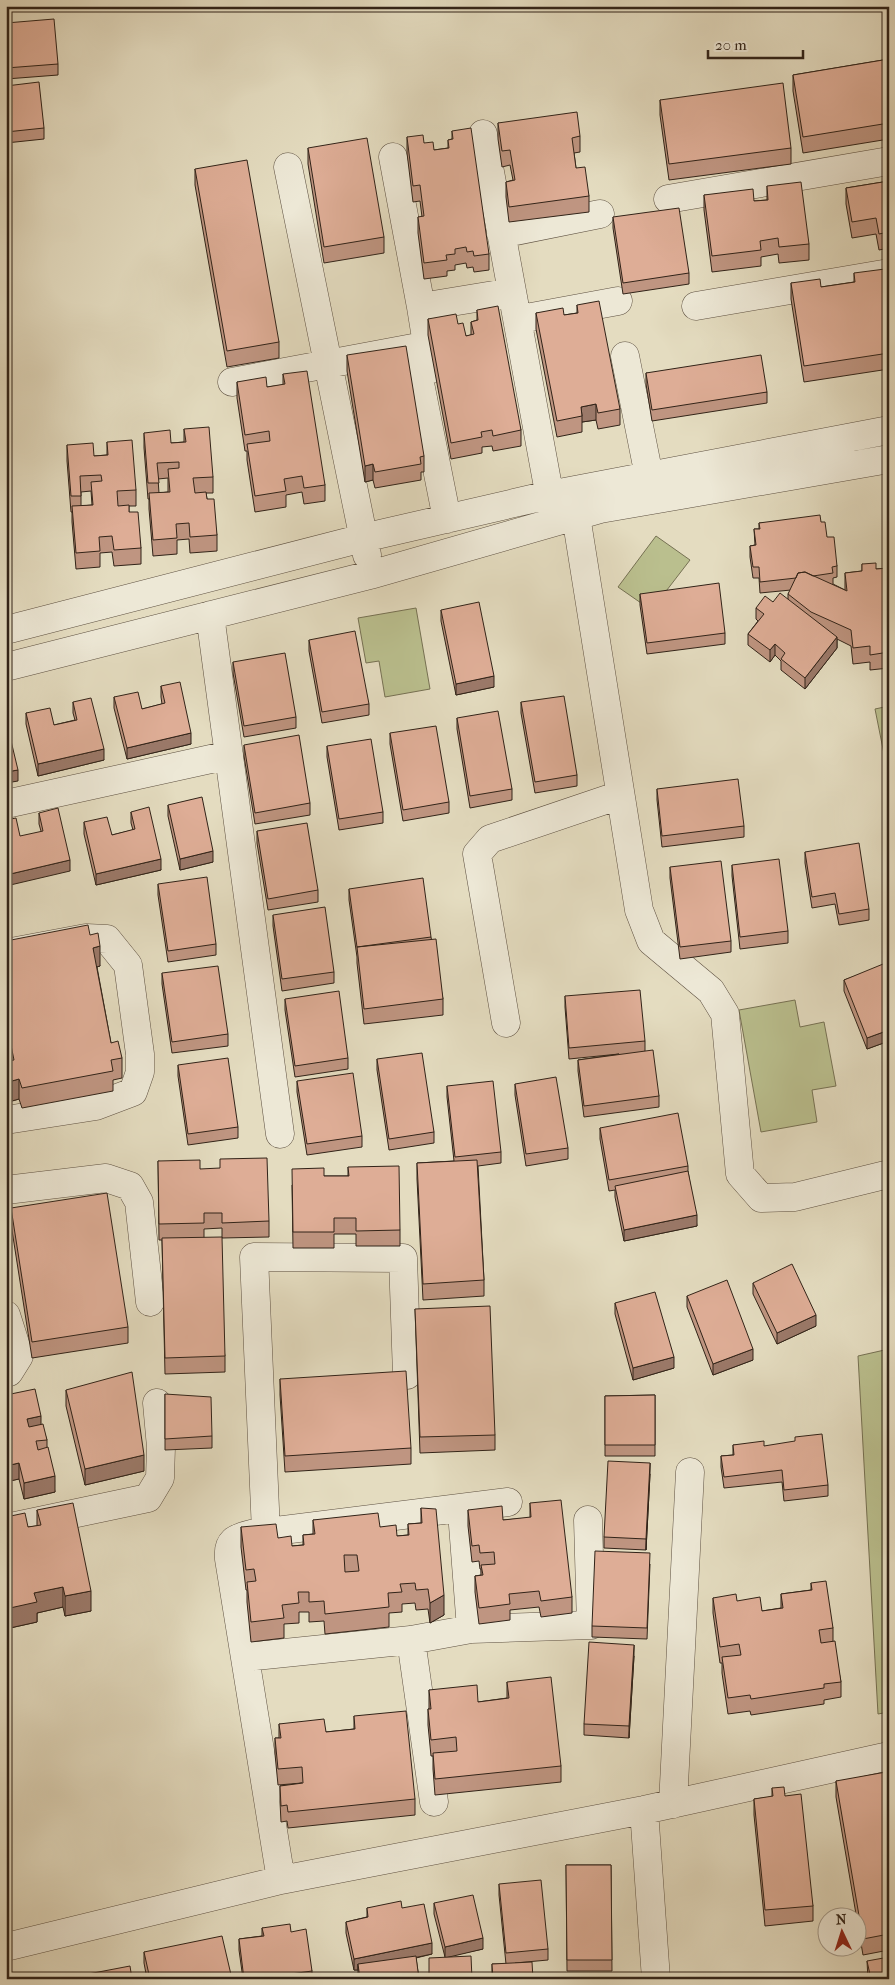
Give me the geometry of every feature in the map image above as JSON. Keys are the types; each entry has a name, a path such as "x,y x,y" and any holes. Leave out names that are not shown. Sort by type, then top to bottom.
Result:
{"street":[{"path":"483,134 550,495 565,519 620,796 638,910 652,941 711,991 725,1014 740,1174 761,1198 795,1197 889,1174"},
{"path":"393,157 421,307 452,517"},
{"path":"668,199 889,161"},
{"path":"288,167 370,574"},
{"path":"501,234 600,214"},
{"path":"696,306 889,272"},
{"path":"421,307 512,292"},
{"path":"517,320 618,301"},
{"path":"232,382 413,348 452,517"},
{"path":"625,356 649,476"},
{"path":"6,630 363,538 452,517 550,495 889,430"},
{"path":"6,667 370,574 600,509 889,459"},
{"path":"210,615 280,1134"},
{"path":"6,804 229,755"},
{"path":"506,1023 477,854 490,839 620,796"},
{"path":"6,953 86,938 107,939 128,966 140,1054 140,1072 133,1092 96,1106 6,1120"},
{"path":"6,1190 106,1178 130,1186 140,1202 150,1302"},
{"path":"266,1532 254,1257 403,1258 407,1375"},
{"path":"6,1315 19,1356 9,1372 6,1372"},
{"path":"6,1528 148,1498 160,1478 161,1447 157,1403"},
{"path":"673,1804 690,1472"},
{"path":"281,1880 228,1550 232,1542 241,1536 266,1532 508,1502"},
{"path":"246,1657 411,1640 471,1629 591,1625 588,1520"},
{"path":"463,1525 471,1629"},
{"path":"411,1640 434,1802"},
{"path":"6,1947 281,1880 644,1810 889,1756"},
{"path":"644,1810 656,1979"}],"green space":[{"path":"656,536 690,560 660,599 641,603 618,587"},
{"path":"416,608 430,689 385,697 379,661 366,663 358,618"},
{"path":"889,706 889,779 875,709"},
{"path":"795,1000 800,1027 824,1022 836,1086 812,1090 817,1122 761,1132 739,1010"},
{"path":"889,1349 889,1712 878,1714 858,1356"}],"building":[{"path":"54,19 58,64 6,68 6,23"},
{"path":"889,59 889,123 803,137 793,75"},
{"path":"39,82 44,128 6,132 6,86"},
{"path":"783,83 791,148 669,164 660,100"},
{"path":"577,112 580,136 572,138 576,168 585,167 589,196 509,207 506,182 515,180 510,150 502,151 498,123"},
{"path":"471,128 489,254 474,256 473,251 467,252 466,247 455,249 455,254 446,255 447,260 424,263 418,217 424,216 420,185 413,186 407,137 423,135 424,143 433,142 434,150 449,148 448,140 453,139 452,131"},
{"path":"367,138 384,237 324,247 308,148"},
{"path":"247,160 279,342 227,351 195,169"},
{"path":"889,181 889,232 879,234 876,218 852,222 846,188"},
{"path":"801,182 809,244 779,247 778,238 760,241 761,250 712,256 704,195 753,189 754,201 768,200 767,186"},
{"path":"679,208 689,273 623,283 613,217"},
{"path":"885,269 889,294 889,353 804,366 791,283 820,279 821,287 855,282 854,273"},
{"path":"599,301 620,409 598,413 596,404 581,407 582,416 557,421 536,313 563,308 564,315 578,313 577,305"},
{"path":"498,306 521,430 493,436 492,430 481,432 482,437 451,443 428,319 456,314 458,324 463,323 466,336 474,334 471,322 478,320 477,310"},
{"path":"406,346 424,456 420,457 421,464 375,472 373,464 365,466 347,355"},
{"path":"761,355 767,392 652,410 646,373"},
{"path":"307,371 325,485 304,488 302,476 284,479 286,491 255,496 247,444 270,441 269,431 245,435 237,382 266,377 267,387 285,384 283,374"},
{"path":"209,427 213,477 193,478 195,493 206,492 207,499 214,499 217,535 190,537 189,523 176,524 177,538 153,540 149,493 170,492 168,469 179,468 179,462 157,463 159,483 148,483 144,433 170,430 171,443 186,442 184,429"},
{"path":"132,440 136,490 117,491 118,506 129,505 129,512 138,512 141,548 114,550 112,536 99,537 100,551 76,553 72,506 93,505 91,482 102,481 101,475 80,476 81,496 71,496 67,445 93,443 94,456 108,455 107,442"},
{"path":"820,515 821,522 825,522 827,537 834,537 837,566 832,567 833,573 813,576 805,572 798,573 796,578 760,582 759,567 753,567 750,546 756,545 754,529 760,529 759,523"},
{"path":"876,563 876,569 889,568 889,652 870,655 870,646 853,648 851,630 811,612 788,594 798,573 805,572 847,591 845,573 862,571 862,564"},
{"path":"719,583 725,633 647,643 640,594"},
{"path":"780,593 837,637 805,678 781,659 785,653 775,644 770,650 748,634 764,614 756,608 765,596 773,602"},
{"path":"479,602 494,676 456,684 441,610"},
{"path":"355,631 369,704 322,712 309,640"},
{"path":"285,653 296,717 244,726 233,662"},
{"path":"180,682 191,733 127,748 114,697 138,692 142,709 165,703 161,686"},
{"path":"564,696 577,775 535,782 521,702"},
{"path":"91,698 104,749 38,764 26,713 50,708 54,725 77,720 73,702"},
{"path":"498,711 512,789 470,796 457,718"},
{"path":"6,720 18,770 6,772"},
{"path":"436,726 449,802 403,810 390,733"},
{"path":"299,735 310,803 255,813 244,745"},
{"path":"371,739 383,812 339,819 327,746"},
{"path":"738,779 744,826 662,836 657,789"},
{"path":"202,797 213,851 180,859 168,805"},
{"path":"149,807 161,859 96,874 84,822 107,817 112,835 135,829 131,812"},
{"path":"58,808 70,860 6,875 6,820 16,818 20,836 43,831 39,813"},
{"path":"307,823 318,890 268,899 257,831"},
{"path":"859,843 869,909 839,914 835,893 812,897 805,852"},
{"path":"779,859 788,931 740,937 732,865"},
{"path":"721,861 731,941 680,947 670,867"},
{"path":"207,877 216,944 168,951 158,884"},
{"path":"423,878 431,937 357,947 349,889"},
{"path":"325,907 334,972 282,979 273,915"},
{"path":"88,925 90,935 98,933 100,946 93,948 111,1043 118,1041 122,1058 111,1060 113,1071 22,1088 19,1079 12,1081 8,1061 14,1060 6,1021 6,941"},
{"path":"436,939 443,999 364,1009 357,947"},
{"path":"888,962 889,1030 867,1038 844,980"},
{"path":"218,966 228,1034 172,1042 162,973"},
{"path":"640,990 645,1041 569,1048 565,996"},
{"path":"339,991 348,1058 295,1066 285,999"},
{"path":"653,1050 659,1096 584,1106 578,1060"},
{"path":"422,1053 434,1132 389,1139 377,1059"},
{"path":"228,1058 238,1127 188,1134 178,1065"},
{"path":"353,1073 362,1136 307,1144 297,1081"},
{"path":"556,1077 568,1148 526,1154 515,1084"},
{"path":"493,1081 501,1152 455,1157 447,1086"},
{"path":"678,1113 688,1166 609,1180 600,1128"},
{"path":"267,1158 269,1221 222,1223 222,1213 204,1213 204,1223 159,1224 158,1161 200,1160 200,1169 220,1168 220,1159"},
{"path":"477,1160 484,1280 423,1284 417,1163"},
{"path":"399,1166 400,1230 356,1231 356,1218 334,1218 334,1232 293,1232 292,1169 324,1168 324,1176 349,1176 348,1167"},
{"path":"688,1171 697,1215 624,1230 615,1186"},
{"path":"107,1193 128,1327 32,1342 11,1208"},
{"path":"222,1237 225,1356 165,1358 162,1238"},
{"path":"792,1264 816,1315 777,1333 753,1283"},
{"path":"727,1280 753,1349 713,1364 687,1296"},
{"path":"655,1292 674,1357 633,1368 615,1303"},
{"path":"490,1306 495,1435 420,1437 415,1309"},
{"path":"406,1371 411,1448 285,1456 280,1379"},
{"path":"132,1372 144,1455 85,1469 66,1390"},
{"path":"35,1389 41,1416 27,1419 29,1427 43,1424 47,1440 36,1441 38,1450 48,1447 55,1476 24,1483 19,1463 6,1466 6,1417 10,1416 6,1395"},
{"path":"165,1394 211,1397 212,1436 165,1439"},
{"path":"655,1395 655,1445 605,1445 605,1396"},
{"path":"822,1434 828,1485 784,1490 782,1470 724,1477 721,1456 734,1455 733,1445 764,1441 764,1446 795,1441 795,1437"},
{"path":"608,1461 650,1463 646,1539 604,1537"},
{"path":"6,1473 9,1486 6,1487"},
{"path":"561,1500 572,1597 541,1601 539,1591 509,1594 510,1604 479,1608 475,1576 483,1575 481,1565 495,1564 494,1552 480,1553 479,1545 472,1546 468,1510 502,1506 503,1520 531,1517 530,1503"},
{"path":"73,1503 91,1591 65,1596 63,1587 34,1593 37,1602 10,1608 6,1593 6,1517 25,1513 28,1527 41,1525 37,1510"},
{"path":"421,1508 436,1509 444,1595 430,1603 428,1589 416,1590 415,1583 400,1584 402,1592 388,1593 389,1607 325,1614 324,1601 309,1602 309,1592 298,1592 299,1603 282,1605 284,1618 251,1622 247,1582 256,1581 254,1569 246,1570 241,1527 276,1524 278,1538 291,1536 292,1546 304,1545 303,1535 315,1534 313,1520 378,1513 380,1527 396,1525 397,1536 409,1535 408,1524 422,1523","holes":["344,1555 357,1555 359,1571 345,1572"]},
{"path":"595,1551 650,1553 647,1628 592,1626"},
{"path":"826,1581 833,1628 819,1630 821,1643 835,1641 841,1682 824,1684 824,1688 751,1699 750,1695 728,1698 722,1657 741,1655 739,1644 720,1647 713,1598 736,1594 737,1601 760,1597 762,1611 783,1608 781,1594 812,1590 811,1583"},
{"path":"589,1642 634,1645 629,1726 584,1724"},
{"path":"551,1677 561,1766 435,1779 433,1753 457,1751 456,1737 431,1740 428,1709 431,1709 429,1690 477,1685 478,1702 509,1698 507,1682"},
{"path":"406,1711 415,1799 288,1812 287,1805 281,1806 280,1786 303,1783 302,1767 278,1769 275,1738 281,1738 279,1724 324,1719 326,1732 355,1729 354,1716"},
{"path":"886,1772 889,1788 889,1934 868,1938 868,1908 858,1908 836,1781"},
{"path":"784,1787 785,1796 801,1794 813,1906 765,1910 754,1799 773,1796 772,1788"},
{"path":"566,1865 611,1865 612,1960 567,1960"},
{"path":"541,1880 548,1949 506,1953 499,1884"},
{"path":"473,1895 483,1938 445,1947 434,1903"},
{"path":"401,1901 402,1908 424,1904 432,1943 354,1959 346,1922 368,1917 367,1908"},
{"path":"290,1924 291,1932 306,1929 312,1971 244,1979 239,1939 264,1936 262,1928"},
{"path":"222,1936 232,1979 150,1979 144,1952"},
{"path":"416,1956 419,1979 360,1979 358,1964"},
{"path":"471,1956 472,1979 429,1979 429,1958"},
{"path":"889,1957 889,1979 871,1979 867,1961"},
{"path":"532,1962 533,1979 493,1979 492,1964"},
{"path":"130,1966 132,1979 89,1979 88,1974"}]}
